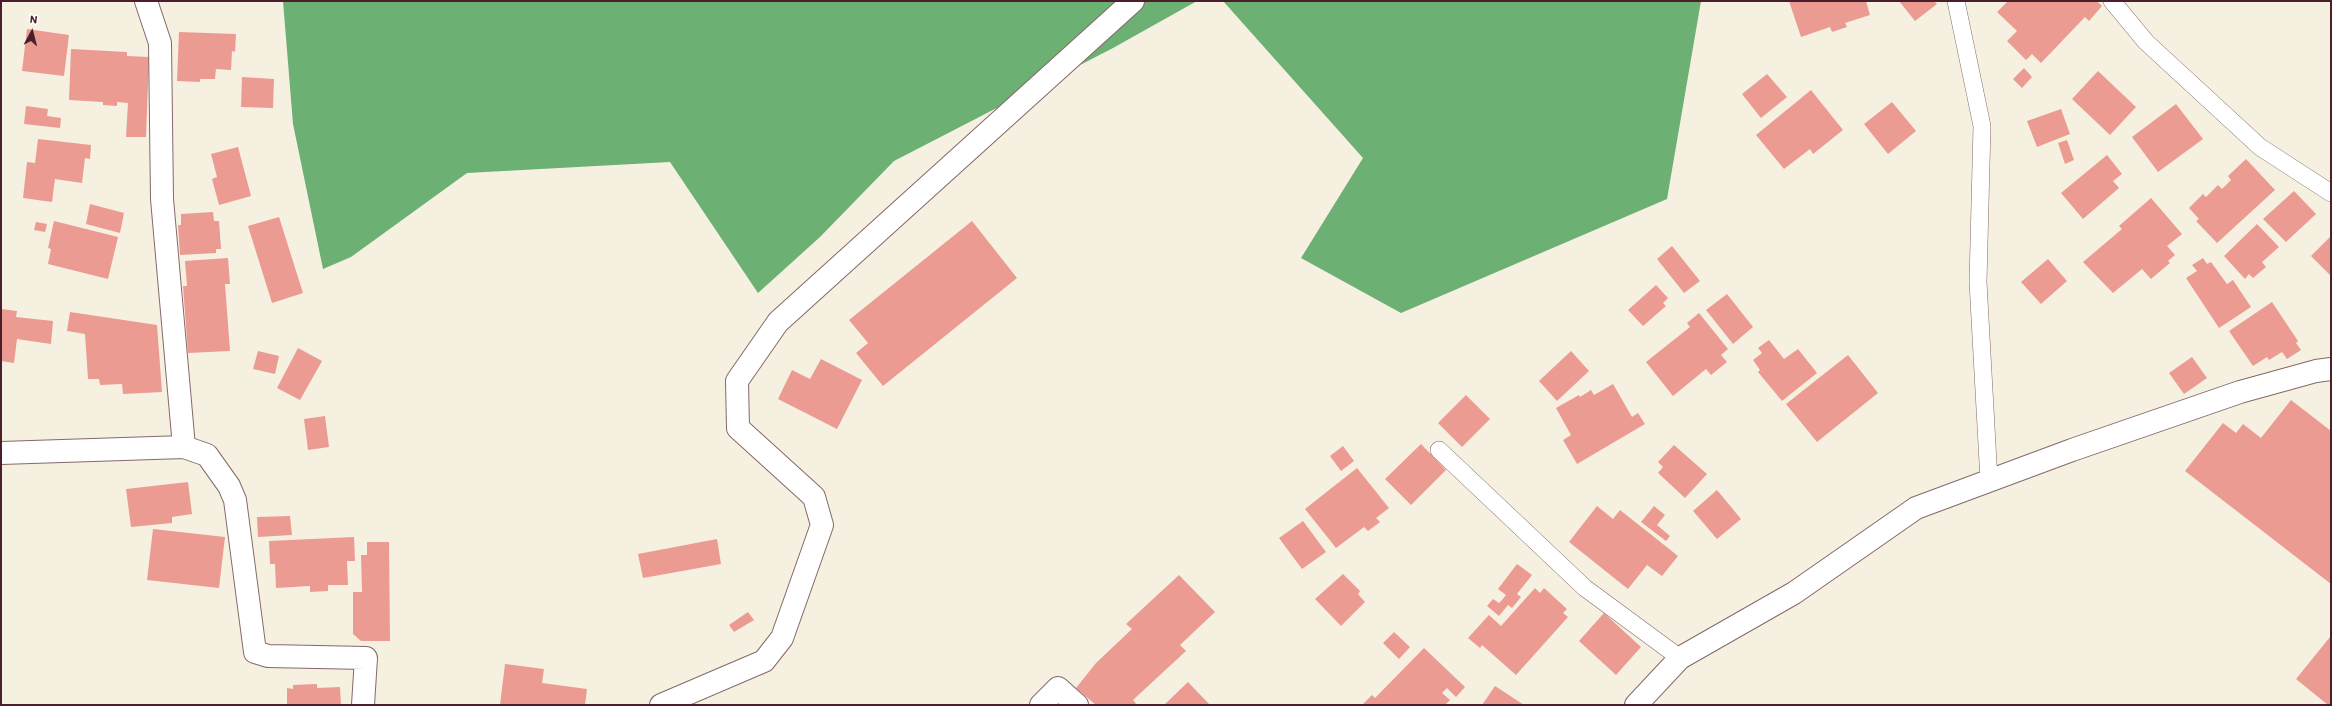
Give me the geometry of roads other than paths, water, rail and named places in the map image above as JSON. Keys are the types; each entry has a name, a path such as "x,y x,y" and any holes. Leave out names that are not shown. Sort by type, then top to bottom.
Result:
{"street":[{"path":"146,1 160,43 162,199 184,447"},
{"path":"661,705 764,661 782,638 822,525 814,498 738,428 738,381 778,322 1133,1"},
{"path":"1636,705 1680,658 1794,593 1916,508 2072,450 2240,392 2316,371 2331,369"},
{"path":"1,453 184,447 207,455 229,486 235,500 255,652 268,656 366,658 363,705"},
{"path":"1042,705 1058,688 1077,705"}],"lane":[{"path":"1956,1 1982,126 1978,282 1989,481"},
{"path":"2112,1 2146,42 2260,147 2331,193"},
{"path":"1439,450 1585,588 1680,658"}]}
